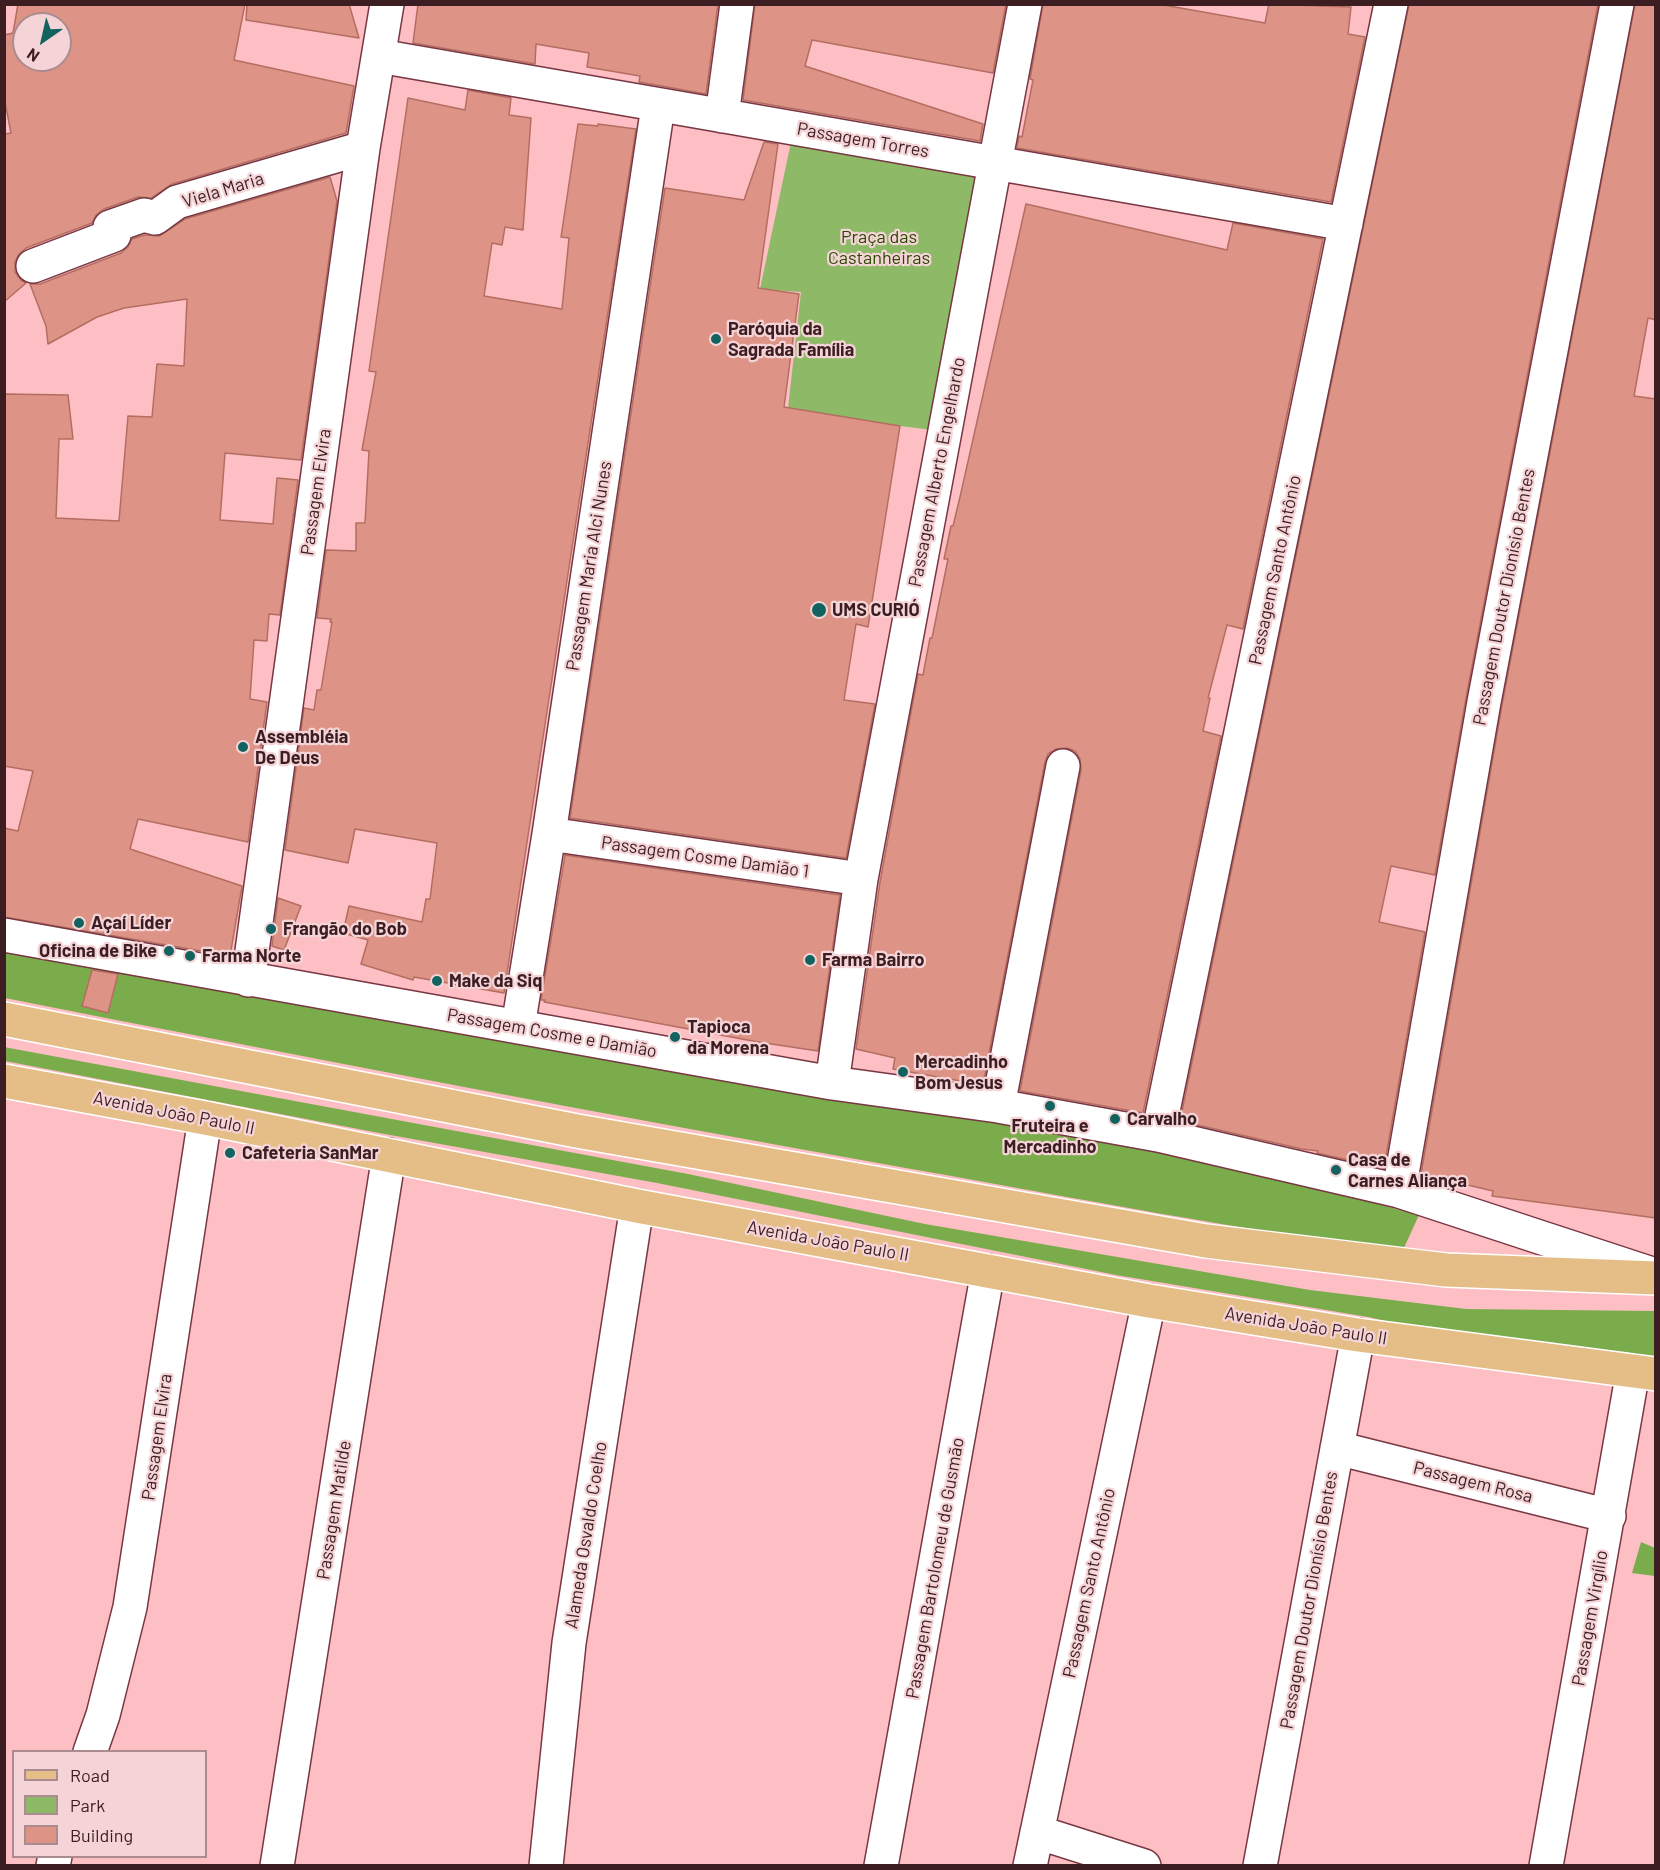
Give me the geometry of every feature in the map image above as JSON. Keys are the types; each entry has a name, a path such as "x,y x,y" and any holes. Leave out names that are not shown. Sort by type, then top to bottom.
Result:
{"main road":[{"path":"4,1018 577,1131 1206,1240 1446,1270 1656,1277"},
{"name":"Avenida João Paulo II","path":"4,1080 205,1118 637,1206 1149,1301 1358,1335 1644,1372"}],"street":[{"name":"Passagem Elvira","path":"248,980 363,148 387,4"},
{"path":"722,116 737,4"},
{"name":"Passagem Alberto Engelhardo","path":"832,1083 861,879 1025,4"},
{"name":"Passagem Santo Antônio","path":"1158,1135 1391,4"},
{"name":"Passagem Doutor Dionísio Bentes","path":"1399,1191 1486,691 1617,4"},
{"name":"Passagem Torres","path":"379,56 1346,224"},
{"name":"Passagem Maria Alci Nunes","path":"518,1027 658,106"},
{"name":"Viela Maria","path":"33,266 114,235 110,227 144,214 155,218 177,202 363,148"},
{"path":"998,1106 1063,766"},
{"name":"Passagem Cosme Damião 1","path":"549,834 861,879"},
{"name":"Passagem Cosme e Damião","path":"4,936 832,1083 998,1106 1158,1135 1399,1191 1656,1277"},
{"name":"Passagem Elvira","path":"91,1750 103,1715 130,1607 205,1118"},
{"name":"Passagem Matilde","path":"277,1866 389,1155"},
{"name":"Alameda Osvaldo Coelho","path":"546,1866 569,1643 637,1206"},
{"name":"Passagem Bartolomeu de Gusmão","path":"881,1866 988,1271"},
{"name":"Passagem Santo Antônio","path":"1030,1866 1149,1301"},
{"name":"Passagem Doutor Dionísio Bentes","path":"1260,1866 1358,1335"},
{"name":"Passagem Virgílio","path":"1546,1866 1609,1516 1644,1372"},
{"name":"Passagem Rosa","path":"1337,1448 1609,1516"},
{"path":"1036,1832 1144,1866"}],"green space":[{"name":"Praça das Castanheiras","path":"791,142 987,173 932,430 788,408 801,292 760,289"},
{"path":"4,948 1203,1157 1419,1215 1403,1250 1342,1242 1159,1213 803,1150 232,1043 5,998"},
{"path":"4,1047 688,1174 925,1224 1310,1290 1466,1309 1655,1311 1655,1365 1432,1332 1368,1317 1116,1275 657,1183 379,1133 5,1061"},
{"path":"1641,1542 1655,1548 1655,1576 1632,1573"}],"building":[{"path":"18,4 245,4 234,60 354,86 346,133 172,184 151,198 138,197 104,209 96,215 92,223 26,248 19,254 15,262 15,272 26,283 4,302 4,134 11,133 4,97 4,35 12,33 12,72 72,72 72,12 17,12"},
{"path":"247,4 349,4 359,38 246,20"},
{"path":"418,4 718,4 706,94 639,82 640,76 587,67 589,53 536,44 535,64 413,43"},
{"path":"755,4 1006,4 993,73 812,40 805,66 983,124 980,141 743,100"},
{"path":"1043,4 1158,4 1265,23 1269,4 1351,7 1348,34 1365,37 1331,202 1017,148 1019,136 1022,137 1033,80 1030,79"},
{"path":"1409,4 1598,4 1466,698 1435,875 1391,866 1379,922 1425,932 1384,1168 1180,1121"},
{"path":"1635,4 1656,4 1656,320 1648,318 1634,396 1656,399 1656,1218 1492,1196 1493,1191 1421,1174 1502,705"},
{"path":"468,90 511,98 509,115 531,118 523,230 505,227 502,245 492,243 484,296 562,309 569,238 561,237 578,124 636,129 504,993 414,977 413,980 361,964 368,940 343,933 349,906 422,922 426,899 430,899 437,843 355,829 348,863 285,850 304,708 314,710 317,690 321,690 332,622 330,622 331,619 317,618 326,550 356,551 356,523 365,523 369,451 362,450 376,372 369,371 408,98 465,110"},
{"path":"764,142 778,144 758,288 799,294 784,407 900,426 868,627 856,624 844,700 875,704 846,858 570,818 665,188 744,200"},
{"path":"330,177 337,201 301,460 225,453 220,520 273,524 277,478 298,480 280,615 269,614 267,641 254,640 250,699 267,702 248,842 138,819 130,849 242,886 230,956 4,917 4,828 18,831 33,771 4,766 4,394 68,395 73,439 59,439 56,518 119,521 128,416 152,417 157,364 184,366 187,299 124,308 97,317 48,344 46,326 30,284 40,284 121,253 132,239 145,235 159,236 185,219"},
{"path":"1026,204 1227,250 1233,223 1323,239 1243,629 1227,625 1208,698 1210,698 1203,731 1221,736 1143,1113 1020,1091 1081,770 1080,759 1075,751 1067,748 1056,749 1048,754 1045,762 983,1085 893,1069 895,1058 856,1049 880,882 918,674 923,675 930,638 932,638 948,559 944,559 951,526 953,526 960,497"},
{"path":"565,855 840,895 818,1051 758,1042 541,1000"},
{"path":"278,898 301,906 284,950 272,946"},
{"path":"92,970 118,974 108,1013 82,1006"}],"place":[{"name":"Paróquia da Sagrada Família","path":"716,339"},
{"name":"UMS CURIÓ","path":"819,610"},
{"name":"Assembléia De Deus","path":"243,747"},
{"name":"Açaí Líder","path":"79,923"},
{"name":"Frangão do Bob","path":"271,929"},
{"name":"Oficina de Bike","path":"169,951"},
{"name":"Farma Norte","path":"190,956"},
{"name":"Farma Bairro","path":"810,960"},
{"name":"Make da Siq","path":"437,981"},
{"name":"Tapioca da Morena","path":"675,1037"},
{"name":"Mercadinho Bom Jesus","path":"903,1072"},
{"name":"Fruteira e Mercadinho","path":"1050,1106"},
{"name":"Carvalho","path":"1115,1119"},
{"name":"Cafeteria SanMar","path":"230,1153"},
{"name":"Casa de Carnes Aliança","path":"1336,1170"}]}
